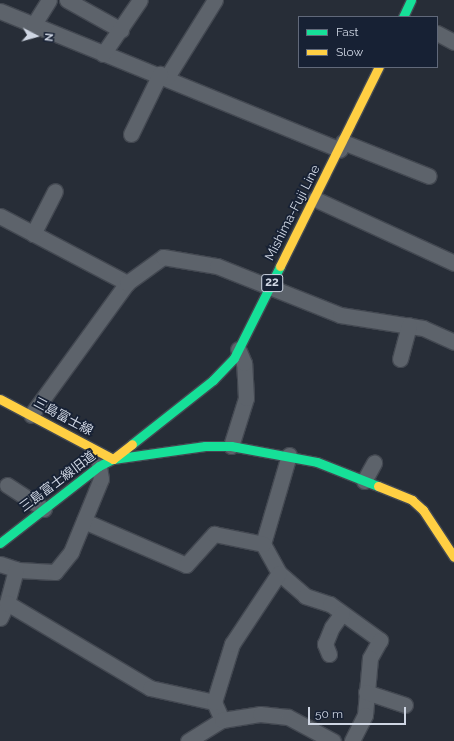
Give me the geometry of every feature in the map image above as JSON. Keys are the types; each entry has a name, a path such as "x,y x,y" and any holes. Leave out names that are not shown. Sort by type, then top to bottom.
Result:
{"main road":[{"path":"405,16 411,0"},
{"name":"Mishima-Fuji Line","path":"113,459 213,380 234,358 315,199 379,68"},
{"name":"三島富士線","path":"0,399 113,459"},
{"path":"113,459 205,446 231,446 289,455 317,462 412,500 423,510 454,558"},
{"name":"三島富士線旧道","path":"0,543 99,466 113,459"}],"street":[{"path":"34,24 49,0"},
{"path":"67,0 120,30"},
{"path":"103,54 140,0"},
{"path":"131,134 164,76 215,0"},
{"path":"0,10 103,54 164,76 341,146 429,176"},
{"path":"438,33 454,42"},
{"path":"33,234 55,191"},
{"path":"315,199 454,263"},
{"path":"0,216 128,283"},
{"path":"32,416 128,283 163,257 217,266 340,315 409,325 454,342"},
{"path":"400,359 409,325"},
{"path":"231,446 246,398 244,363 238,349"},
{"path":"289,455 263,544 279,573 305,596 330,604 380,640 370,658 364,715 352,741"},
{"path":"364,481 374,463"},
{"path":"0,564 16,569 55,572 71,552 101,479 99,466"},
{"path":"7,485 44,509"},
{"path":"84,520 186,565 214,534 263,544"},
{"path":"0,618 7,603 16,569"},
{"path":"222,720 214,702 232,644 279,573"},
{"path":"7,603 150,688 214,702"},
{"path":"329,654 325,644 332,627 342,613"},
{"path":"366,692 406,705"},
{"path":"188,741 222,720 260,714 288,718 333,741"}],"traffic: fast":[{"path":"403,16 411,0"},
{"path":"132,444 213,380 234,358 280,266"},
{"path":"0,543 99,466 113,459 205,446 231,446 317,462 378,486"}],"traffic: slow":[{"path":"280,266 379,68"},
{"path":"0,399 113,459 132,444"},
{"path":"378,486 412,500 423,510 454,557"}]}
